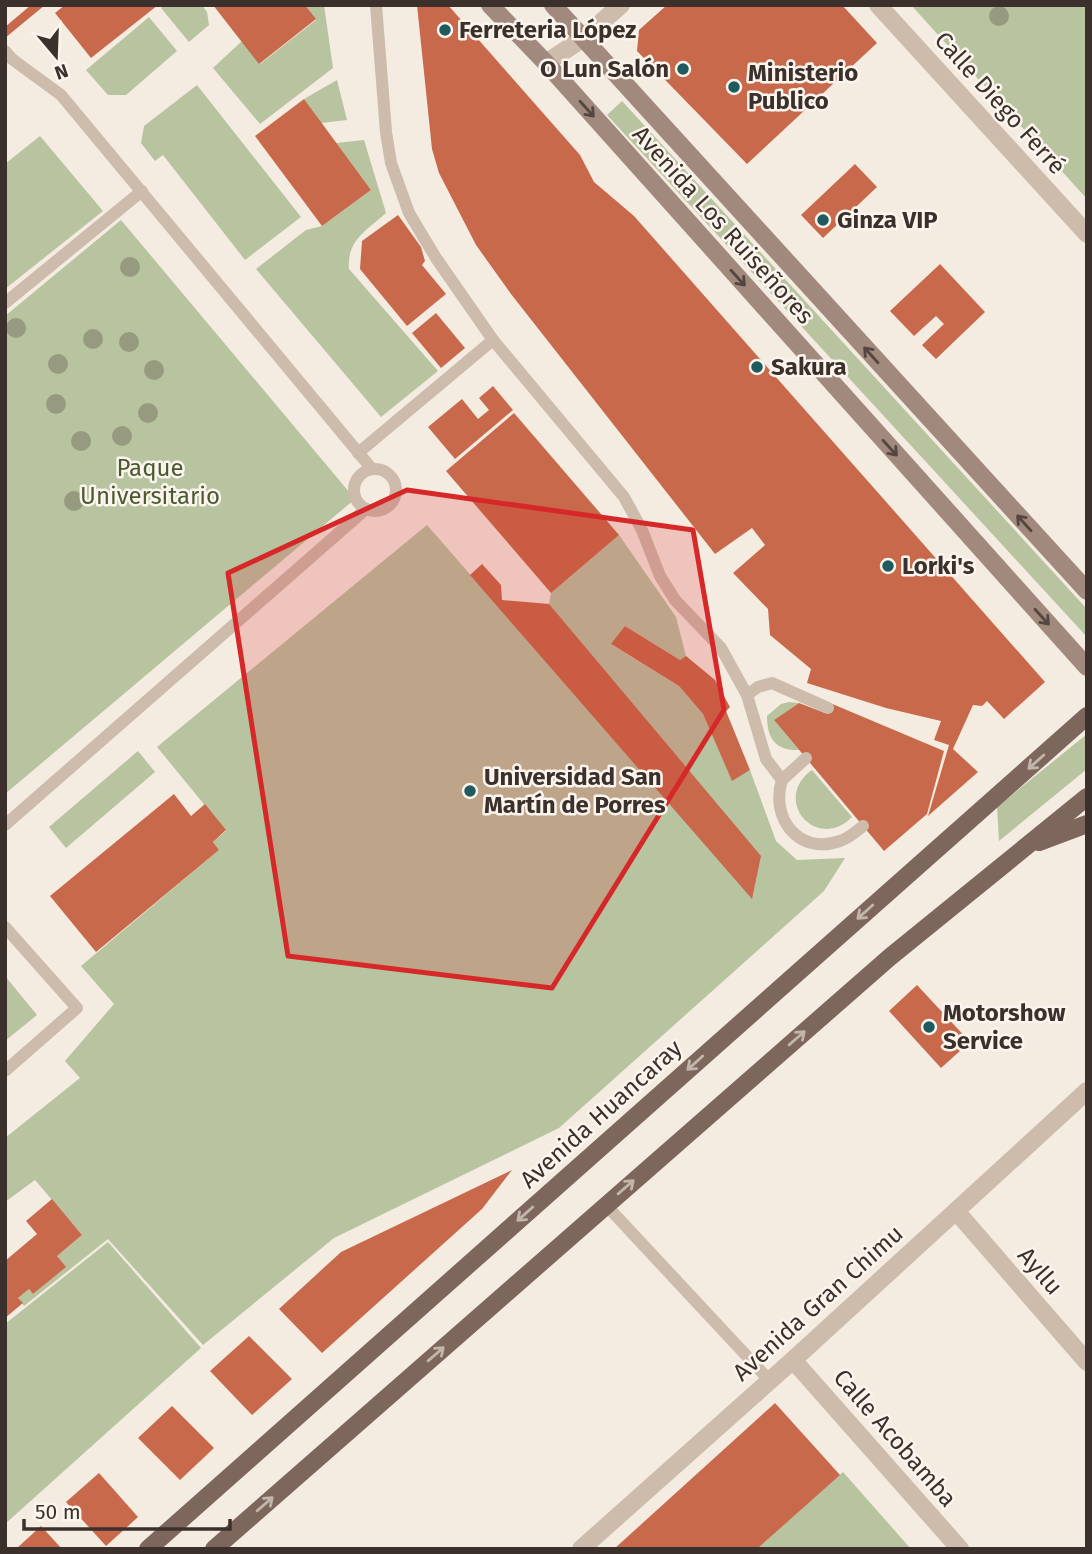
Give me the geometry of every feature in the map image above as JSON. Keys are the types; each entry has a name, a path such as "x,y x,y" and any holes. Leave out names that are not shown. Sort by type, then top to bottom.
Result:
{"main road":[{"name":"Avenida Los Ruiseñores","path":"490,5 546,63 1087,667"},
{"name":"Avenida Los Ruiseñores","path":"553,5 1087,591"},
{"name":"Avenida Huancaray","path":"148,1549 1087,716"},
{"path":"214,1549 890,957 1087,797"},
{"path":"1022,848 1087,824"}],"street":[{"path":"567,5 579,36"},
{"path":"546,63 621,5"},
{"name":"Calle Diego Ferré","path":"878,5 1087,234"},
{"name":"Avenida Gran Chimu","path":"581,1549 770,1381 1087,1091"},
{"name":"Ayllu","path":"956,1211 1087,1362"},
{"name":"Calle Acobamba","path":"793,1360 960,1549"}],"lane":[{"path":"376,5 386,132 391,163 409,213 492,340 624,497 642,530 660,576 675,600 721,648 747,695 766,759 782,780"},
{"path":"5,51 61,95 358,453 372,469 388,473 393,478 397,490 395,497 387,508 373,511 366,509 356,499 354,485 362,473 372,469"},
{"path":"5,303 142,191"},
{"path":"358,453 492,340"},
{"path":"5,825 366,509"},
{"path":"747,695 772,683 828,708"},
{"path":"806,758 782,780 778,792 781,816 790,830 805,841 821,844 838,842 863,826"},
{"path":"5,926 77,1007 5,1071"},
{"path":"606,1205 770,1381"}],"highlighted area":[{"path":"407,490 693,530 724,710 552,988 288,956 228,573"}],"green space":[{"path":"164,5 202,5 207,12 209,25 189,42 161,8"},
{"path":"305,5 324,5 333,68 260,124 213,68 242,41 260,64 316,20"},
{"path":"911,5 1087,5 1087,199"},
{"path":"149,17 177,51 126,95 108,95 86,70"},
{"path":"337,80 347,120 321,123 304,99"},
{"path":"197,85 301,217 245,260 163,155 155,161 141,143 144,126"},
{"path":"622,101 1087,609 1087,637 607,115"},
{"path":"40,136 103,211 5,289 5,164"},
{"path":"364,140 386,213 355,243 349,259 349,269 438,371 381,417 256,269 306,230 322,226 371,190 336,143"},
{"name":"Paque Universitario","path":"121,220 355,499 5,794 5,316"},
{"path":"427,525 752,898 549,604 551,593 619,535 676,617 686,656 680,660 625,626 612,645 679,686 703,714 732,780 750,770 776,841 797,860 845,858 824,891 559,1128 334,1238 203,1345 108,1239 24,1306 18,1298 29,1289 33,1294 65,1267 57,1256 82,1235 35,1180 5,1202 5,1138 80,1078 65,1061 114,1004 81,966 219,850 213,842 226,831 157,747"},
{"path":"799,703 774,720 799,750 779,746 769,731 767,716 781,704"},
{"path":"1087,734 1087,769 999,841 997,807"},
{"path":"138,751 155,772 66,848 49,827"},
{"path":"812,770 852,817 838,827 825,829 813,826 803,818 797,807 796,795 800,782"},
{"path":"5,976 37,1015 5,1041"},
{"path":"108,1242 201,1348 5,1524 5,1324"},
{"path":"843,1472 911,1549 757,1549"}],"building":[{"path":"31,5 45,5 5,38 5,27"},
{"path":"65,5 158,5 91,58 55,13"},
{"path":"213,5 305,5 316,19 259,64"},
{"path":"417,5 448,5 580,155 594,182 634,216 1045,682 1004,719 987,701 982,706 973,705 953,749 978,772 928,816 949,745 934,740 941,721 886,708 807,683 811,669 770,635 768,609 733,573 765,545 752,528 715,554 511,294 476,245 439,173 432,149"},
{"path":"667,5 842,5 877,43 747,164 637,51 639,30"},
{"path":"304,99 371,190 322,226 255,136"},
{"path":"855,164 877,187 823,238 801,215"},
{"path":"398,215 421,247 425,261 422,265 446,294 407,326 360,269 362,241"},
{"path":"940,264 985,312 936,359 922,345 944,324 936,316 914,336 890,311"},
{"path":"436,313 465,348 441,368 412,333"},
{"path":"493,386 513,410 455,459 428,427 462,399 478,419 489,410 479,398"},
{"path":"514,413 619,535 551,593 446,471"},
{"path":"482,564 501,585 502,600 549,604 761,856 752,899 470,575"},
{"path":"625,626 680,660 686,656 715,680 730,707 726,711 750,770 732,781 703,714 679,686 611,644"},
{"path":"799,703 825,713 830,703 944,751 927,814 884,851 774,720"},
{"path":"174,794 191,816 205,804 226,830 213,842 219,850 96,952 50,896"},
{"name":"Motorshow Service","path":"917,985 970,1042 941,1068 889,1011"},
{"path":"512,1170 482,1209 322,1353 279,1309 341,1252"},
{"path":"52,1199 82,1235 57,1256 66,1267 33,1294 29,1289 18,1298 23,1303 5,1318 5,1261 37,1234 26,1221"},
{"path":"249,1336 292,1379 252,1415 210,1371"},
{"path":"775,1403 840,1475 757,1549 614,1549"},
{"path":"172,1406 214,1448 180,1480 138,1438"},
{"path":"99,1473 138,1517 106,1546 66,1502"},
{"path":"41,1526 62,1549 16,1549"}],"place":[{"name":"Ferreteria López","path":"445,30"},
{"name":"O Lun Salón","path":"683,69"},
{"name":"Ministerio Publico","path":"734,87"},
{"name":"Ginza VIP","path":"823,220"},
{"name":"Sakura","path":"757,367"},
{"name":"Lorki's","path":"888,566"},
{"name":"Universidad San Martín de Porres","path":"470,791"},
{"name":"Motorshow Service","path":"929,1027"}]}
